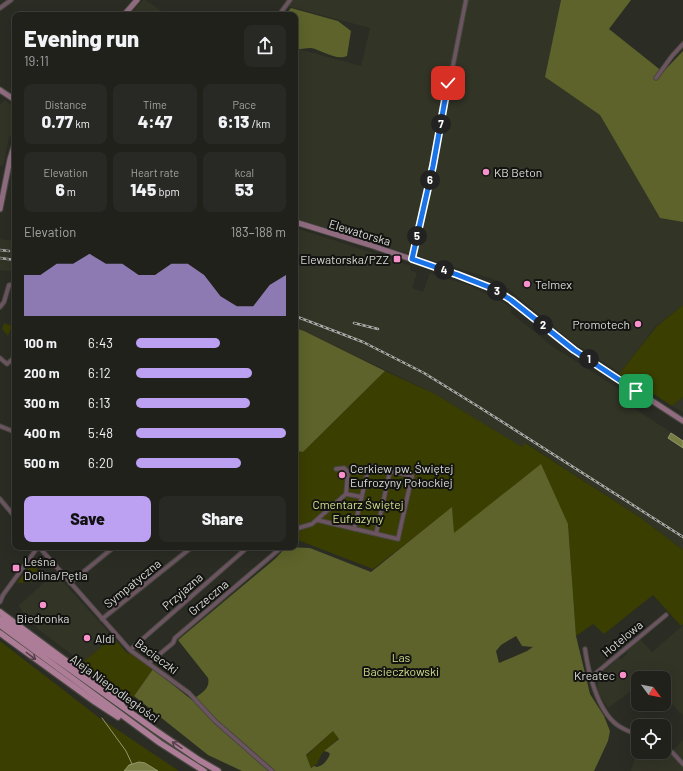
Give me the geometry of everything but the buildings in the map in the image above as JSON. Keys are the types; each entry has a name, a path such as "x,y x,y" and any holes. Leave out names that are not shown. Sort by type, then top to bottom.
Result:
{"main road":[{"path":"0,612 104,688 155,730"},
{"name":"Aleja Niepodległości","path":"0,619 155,730 218,771"},
{"name":"Aleja Niepodległości","path":"0,625 151,737 204,771"},
{"path":"0,633 95,702 151,737"}],"street":[{"path":"0,8 11,0"},
{"path":"127,12 137,0"},
{"path":"281,12 290,0"},
{"path":"412,259 433,166 466,0"},
{"path":"656,78 683,44"},
{"path":"0,90 12,98"},
{"path":"0,209 12,153"},
{"name":"Elewatorska","path":"298,223 362,242 478,282 508,298 574,350 683,421"},
{"path":"0,307 4,302 9,286 12,286"},
{"path":"0,358 7,364 12,360"},
{"path":"0,426 12,431"},
{"path":"317,520 354,529 398,539 412,476 369,466 354,529"},
{"path":"298,528 312,524 346,494 348,472 344,468 336,468"},
{"path":"376,534 390,471"},
{"path":"346,494 362,498"},
{"path":"0,499 12,513"},
{"path":"0,602 1,595 37,550"},
{"name":"Bacieczki","path":"42,550 130,650 189,693 215,721 272,771"},
{"path":"70,583 110,550"},
{"name":"Sympatyczna","path":"102,619 188,550"},
{"name":"Przyjazna","path":"130,650 245,550"},
{"name":"Grzeczna","path":"149,663 173,643 175,638 278,550"},
{"name":"Hotelowa","path":"590,678 666,614"},
{"name":"Hotelowa","path":"585,649 590,678 594,689 608,715 614,723 631,732"},
{"path":"671,752 683,764"}],"shaded area":[{"path":"143,0 145,0 163,12 133,12"},
{"path":"286,0 561,0 545,77 600,115 660,218 683,222 683,305 656,326 620,373 571,341 496,280 298,220 298,49 361,66 370,28 283,5"},
{"path":"5,100 12,106 12,134 9,138 4,164 0,166 0,105"},
{"path":"298,229 411,266 410,270 417,273 412,288 423,292 430,273 468,285 501,301 511,308 511,313 552,346 630,396 626,403 683,440 683,550 641,518 526,443 522,448 435,394 298,329"},
{"path":"0,239 12,241 12,272 0,270"},
{"path":"683,397 683,412 672,406"},
{"path":"671,433 683,441 683,448 668,438"},
{"path":"55,573 113,637 83,663 38,629 18,606"},
{"path":"683,625 683,716 671,703 671,671 631,671 631,691 608,708 598,692 598,678 618,658 622,659 628,650 640,639 652,652 651,653"},
{"path":"683,740 683,771 631,771 635,759 671,759 671,749 673,750"},
{"path":"139,762 145,763 158,771 124,771 129,765"}],"green space":[{"path":"561,0 631,0 609,29 663,72 683,51 683,222 660,218 600,115 545,77"},
{"path":"291,8 338,21 351,31 347,56 338,57 311,48 298,50 298,12 288,12"},
{"path":"683,305 683,397 672,406 619,374 657,326"},
{"path":"4,323 12,326 8,336 2,329"},
{"path":"298,329 385,371 303,452 298,451"},
{"name":"Cmentarz Świętej Eufrazyny","path":"385,371 435,394 522,447 525,443 641,518 683,550 683,624 681,626 653,595 604,634 593,624 576,636 568,524 453,533 452,508 373,569 298,540 298,451 303,452"},
{"name":"Las Bacieczkowski","path":"541,464 568,524 576,636 590,694 604,716 610,731 608,741 594,771 242,771 208,755 134,696 153,669 192,700 204,691 209,682 208,678 178,640 276,558 283,550 298,550 298,548 310,548 371,572 452,507 454,533","holes":["516,636 522,646 533,647 499,663 496,651 501,645","333,731 339,739 324,751 330,754 328,759 322,765 311,768 306,755"]},
{"path":"31,565 37,568 38,573 36,579 30,582 17,583"},
{"path":"4,624 178,750 214,771 199,764 147,730"},
{"path":"113,637 126,652 129,654 130,652 153,669 131,700 81,664"},
{"path":"0,641 97,716 179,771 0,771"},
{"path":"333,731 339,738 322,753 317,764 311,768 306,756"}],"waterway":[{"path":"102,718 126,751 132,764"}],"railway":[{"path":"0,250 9,251"},
{"path":"0,258 12,260"},
{"path":"298,317 363,342 424,373 683,537"},
{"path":"354,323 378,329"}],"place":[{"name":"KB Beton","path":"486,172"},
{"name":"Elewatorska/PZZ","path":"397,259"},
{"name":"Telmex","path":"527,284"},
{"name":"Promotech","path":"638,324"},
{"name":"Cerkiew pw. Świętej Eufrozyny Połockiej","path":"342,475"},
{"name":"Leśna Dolina/Pętla","path":"16,568"},
{"name":"Biedronka","path":"43,605"},
{"name":"Aldi","path":"87,638"},
{"name":"Kreatec","path":"623,675"}],"route":[{"path":"448,83 433,166 412,259 494,289 511,300 574,350 636,391"}]}
